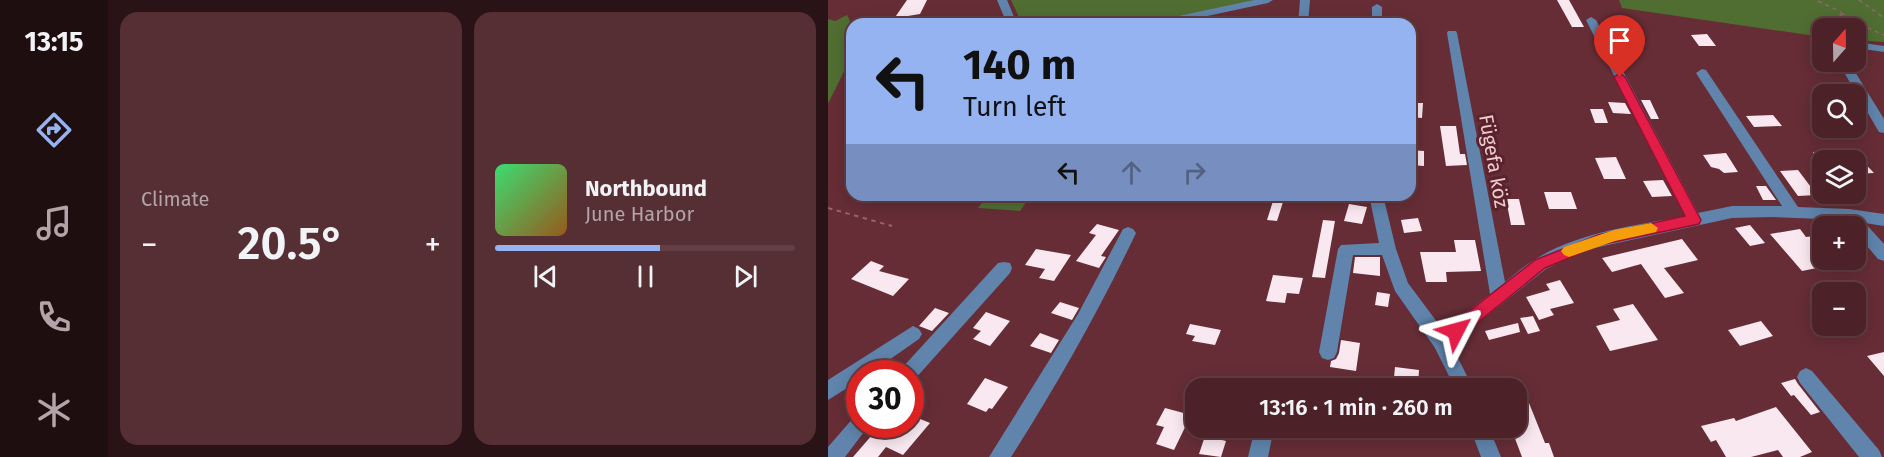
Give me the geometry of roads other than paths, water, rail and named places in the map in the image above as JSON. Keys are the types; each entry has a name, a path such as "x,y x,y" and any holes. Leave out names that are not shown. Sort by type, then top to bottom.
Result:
{"street":[{"path":"1002,0 1010,18"},
{"path":"1183,18 1268,0"},
{"path":"1304,18 1305,0"},
{"path":"1377,7 1377,18"},
{"path":"1590,20 1694,220"},
{"name":"Fügefa köz","path":"1452,33 1499,296"},
{"path":"1866,46 1884,49"},
{"path":"1850,72 1884,129"},
{"path":"1702,73 1794,212"},
{"path":"1377,201 1388,249 1401,286 1441,342 1459,378"},
{"path":"1441,342 1540,264 1581,245 1732,212 1794,212 1849,215 1884,220"},
{"path":"1849,215 1884,255"},
{"path":"999,457 1023,422 1109,275 1128,233"},
{"path":"1328,352 1346,249 1388,249"},
{"path":"921,360 1004,268"},
{"path":"828,391 913,334"},
{"path":"1806,377 1872,457"},
{"path":"832,457 849,438"},
{"path":"1258,457 1263,438"},
{"path":"1484,438 1491,457"}]}
